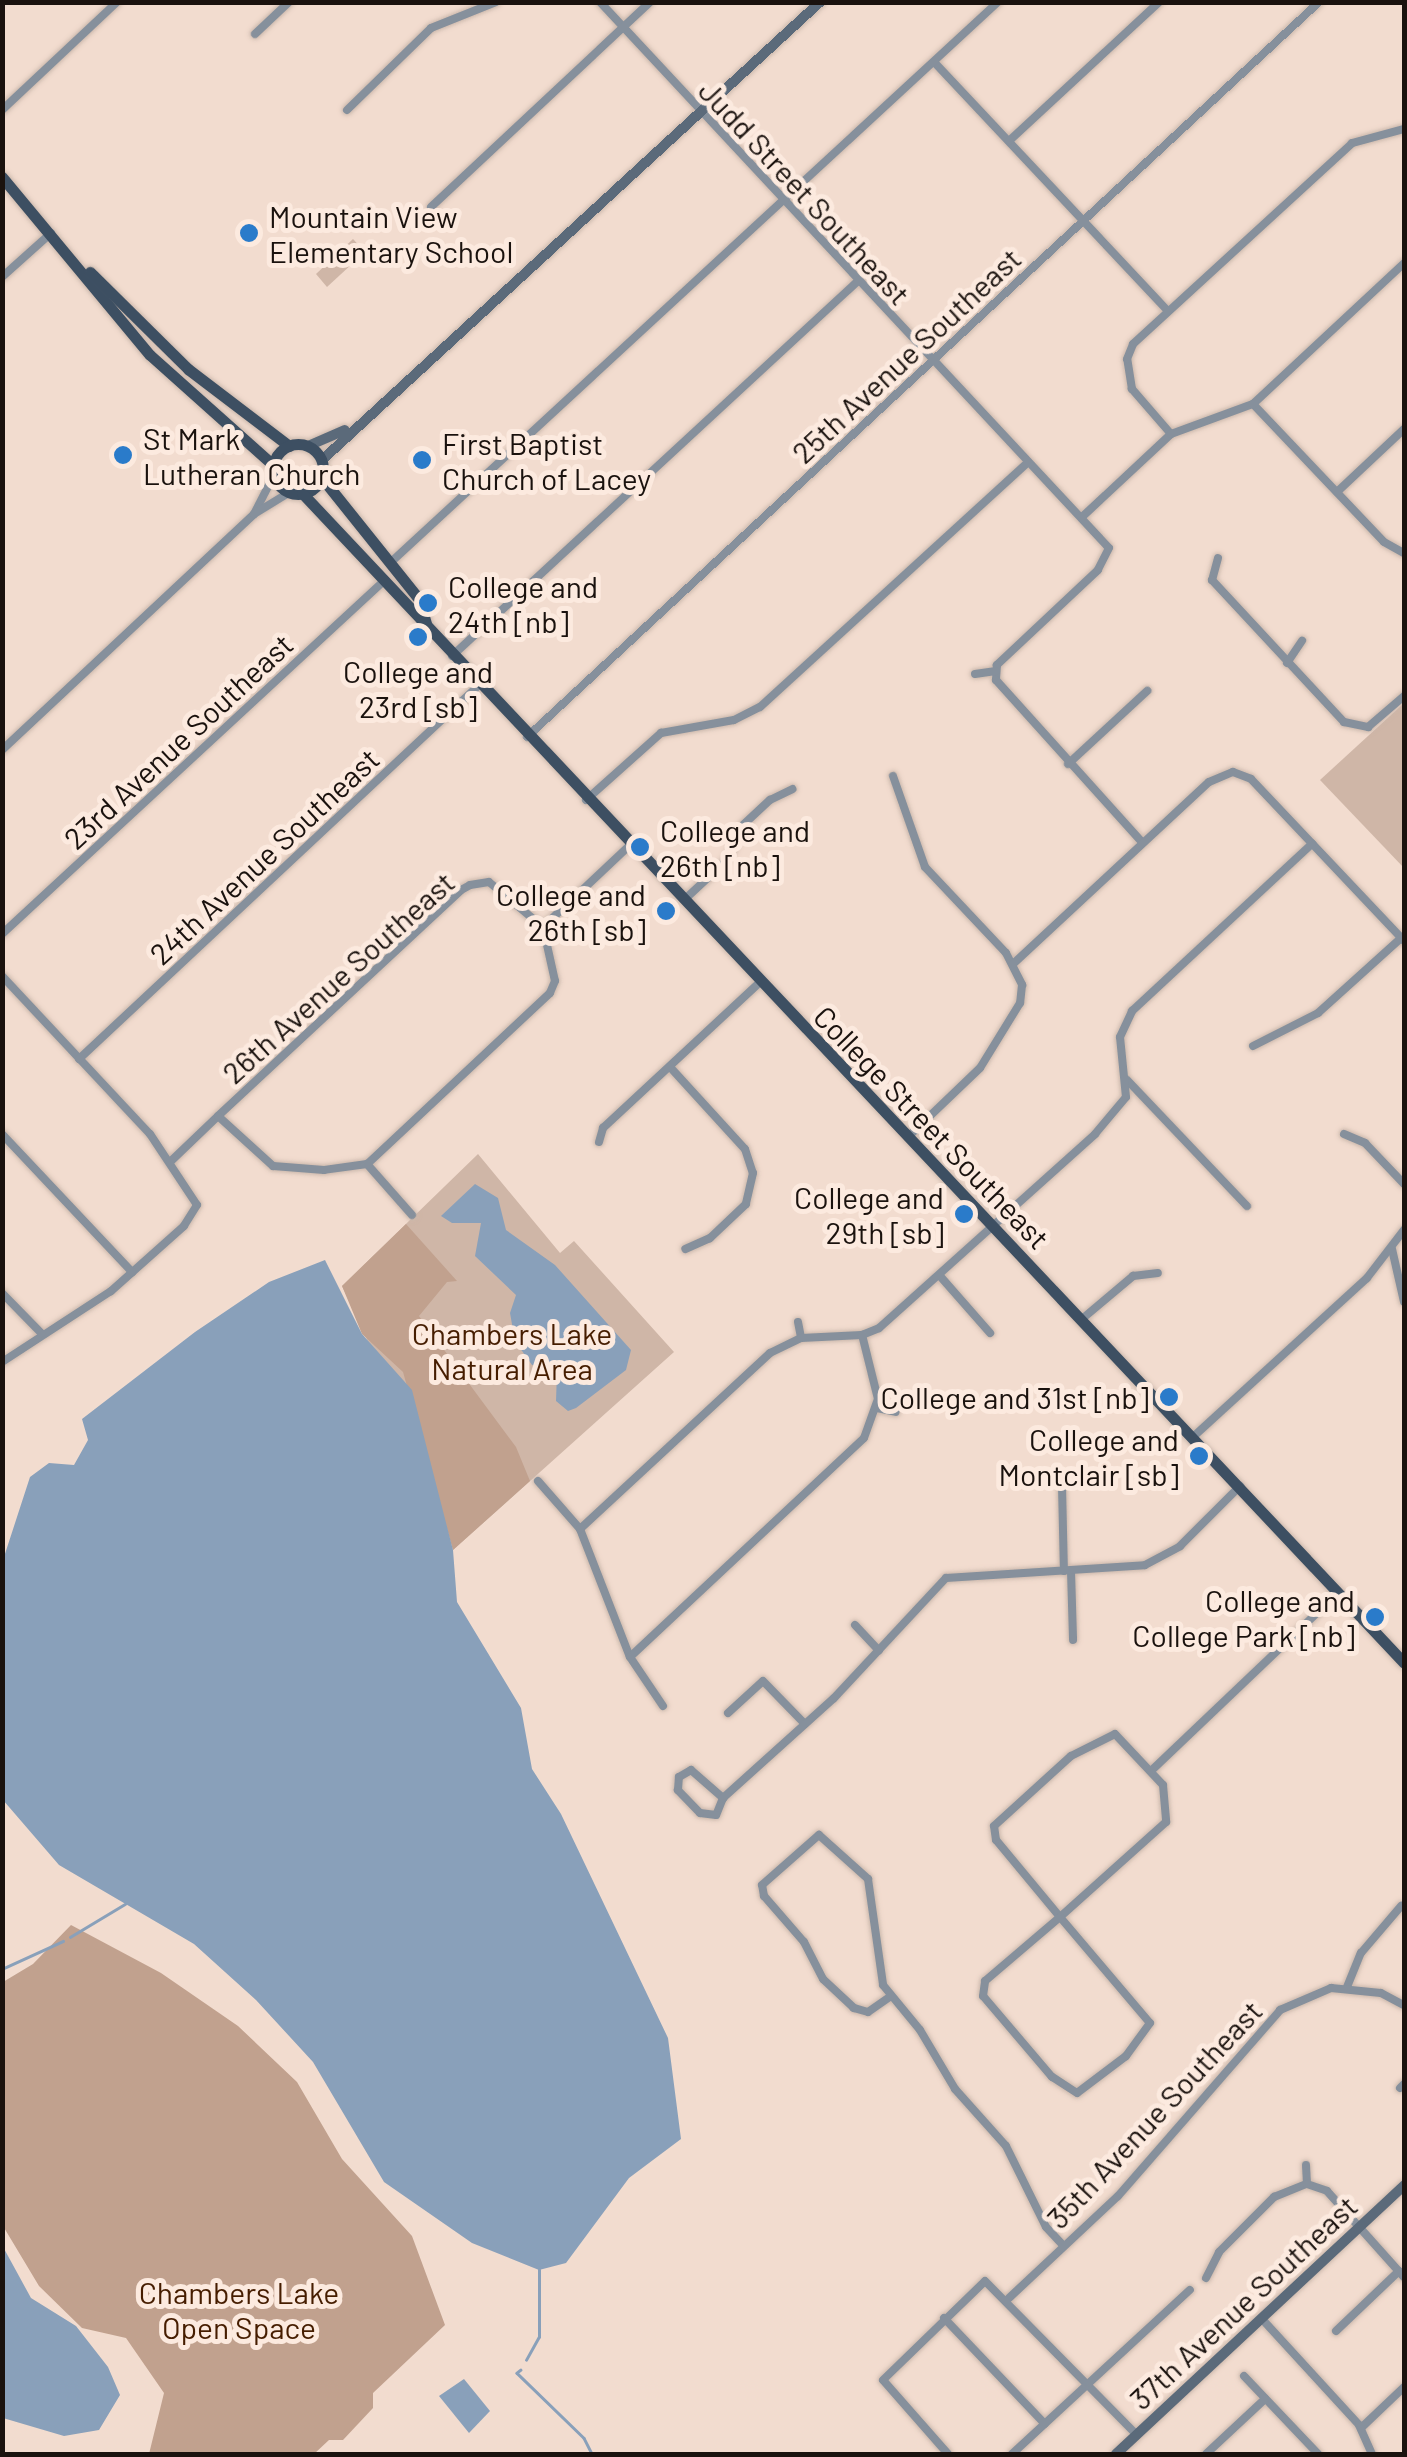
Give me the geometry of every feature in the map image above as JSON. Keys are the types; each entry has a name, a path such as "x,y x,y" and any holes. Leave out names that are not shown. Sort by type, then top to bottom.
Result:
{"main road":[{"path":"2,177 82,266 150,355 296,493 322,478 322,460 308,446 289,446 188,369 113,288 82,266"},
{"path":"274,470 289,446"},
{"name":"College Street Southeast","path":"322,478 419,599 426,624"},
{"name":"College Street Southeast","path":"296,493 385,580 526,737 1194,1436 1404,1662"}],"street":[{"path":"2,110 117,2"},
{"path":"255,34 289,2"},
{"path":"347,110 430,28 496,2"},
{"name":"Judd Street Southeast","path":"600,2 1109,548 1108,559 996,671"},
{"path":"431,206 650,2"},
{"path":"322,460 350,428 701,114 820,2"},
{"path":"390,562 998,2"},
{"path":"1009,142 1159,2"},
{"name":"25th Avenue Southeast","path":"526,737 1316,3"},
{"path":"935,63 1167,310"},
{"path":"1170,434 1127,374 1133,344 1352,143 1404,128"},
{"path":"2,277 51,233"},
{"path":"1082,517 1170,434 1254,404 1404,264"},
{"path":"452,656 858,282"},
{"path":"1254,404 1384,542 1404,553"},
{"path":"308,446 350,428"},
{"path":"1337,492 1404,429"},
{"path":"586,800 661,733 734,720 760,707 1028,462"},
{"path":"254,514 274,470"},
{"path":"2,750 254,514 296,493"},
{"path":"1218,558 1212,580 1352,728 1368,727 1404,696"},
{"name":"23rd Avenue Southeast","path":"2,934 385,580"},
{"path":"1287,663 1302,641"},
{"path":"975,674 996,671 1005,694 1142,844"},
{"name":"24th Avenue Southeast","path":"80,1059 478,686"},
{"path":"1068,764 1148,692"},
{"path":"1013,964 1209,782 1233,772 1251,779 1403,940 1318,1013 1253,1046"},
{"path":"893,776 925,867 1013,964 1020,1003 980,1068 908,1137"},
{"path":"682,902 726,860 743,825 770,800 794,789"},
{"path":"580,1530 761,1360 801,1338 862,1336 940,1276 1113,1115 1126,1097 1120,1037 1132,1011 1312,844"},
{"path":"218,1116 273,1166 324,1170 367,1164 550,994 556,981 543,927 629,846"},
{"name":"26th Avenue Southeast","path":"170,1162 470,884 489,882 543,927"},
{"path":"2,976 170,1162 197,1212 132,1272 2,1362"},
{"path":"599,1142 603,1128 759,983"},
{"path":"670,1067 745,1149 754,1184 746,1204 710,1238 685,1250"},
{"path":"1127,1080 1248,1206"},
{"path":"2,1134 132,1272"},
{"path":"1344,1134 1365,1143 1404,1184"},
{"path":"367,1164 412,1215"},
{"path":"1194,1436 1392,1249 1404,1230"},
{"path":"1392,1249 1404,1302"},
{"path":"1082,1319 1133,1276 1158,1273"},
{"path":"940,1276 990,1333"},
{"path":"2,1293 42,1333"},
{"path":"798,1322 801,1338"},
{"path":"630,1656 856,1447 877,1408 862,1336"},
{"path":"877,1408 896,1412"},
{"path":"538,1481 580,1530 630,1656 663,1706"},
{"path":"1062,1486 1072,1640"},
{"path":"723,1798 697,1772 686,1771 676,1782 707,1818 722,1809 723,1798 805,1724 946,1578 1124,1569 1163,1557 1240,1486"},
{"path":"1152,1770 1339,1592"},
{"path":"855,1625 879,1650"},
{"path":"728,1713 763,1681 805,1724"},
{"path":"1060,1917 985,1981 983,1996 1052,2077 1078,2093 1126,2056 1150,2023 1060,1917 996,1840 994,1826 1103,1735 1115,1734 1152,1770 1169,1805 1166,1822 1060,1917"},
{"path":"891,1996 868,2012 854,2008 764,1896 762,1884 819,1835 868,1879 883,1984 955,2089 1006,2146 1046,2227 1064,2246"},
{"path":"1400,1906 1361,1953 1347,1987 1404,2005"},
{"name":"35th Avenue Southeast","path":"1009,2298 1118,2196 1280,2010 1304,1996 1347,1987"},
{"path":"1306,2165 1307,2184"},
{"path":"1206,2278 1218,2252 1274,2198 1307,2184 1326,2191 1402,2274 1336,2331"},
{"name":"37th Avenue Southeast","path":"1116,2454 1404,2185"},
{"path":"948,2454 883,2380 986,2281 1009,2298 1137,2435"},
{"path":"1012,2454 1190,2290"},
{"path":"944,2318 1045,2424"},
{"path":"1262,2320 1361,2428 1372,2454"},
{"path":"1244,2376 1318,2454"},
{"path":"1361,2428 1404,2387"},
{"path":"1206,2454 1265,2399"}],"green space":[{"path":"353,239 365,252 327,287 316,274"},
{"path":"1404,703 1404,868 1320,780"},
{"name":"Chambers Lake Natural Area","path":"478,1154 560,1253 574,1241 674,1352 453,1550 435,1486 342,1286"},
{"path":"406,1224 457,1281 447,1282 419,1316 516,1447 530,1481 453,1550 403,1372 362,1334 342,1286"},
{"name":"Chambers Lake Open Space","path":"71,1925 161,1973 238,2026 297,2082 342,2159 412,2236 445,2325 373,2393 373,2408 343,2440 329,2440 314,2454 149,2454 164,2393 126,2338 82,2328 39,2286 3,2226 3,1982 33,1964"}],"water":[{"path":"475,1184 498,1198 506,1230 555,1265 631,1350 626,1370 576,1408 568,1411 556,1401 557,1371 532,1365 515,1341 510,1313 516,1295 475,1256 481,1223 452,1223 441,1216"},
{"path":"325,1260 362,1334 412,1390 453,1550 457,1602 521,1708 532,1769 561,1814 668,2038 681,2139 629,2178 566,2263 539,2270 472,2243 384,2182 313,2062 256,2000 194,1944 59,1865 3,1800 3,1560 30,1477 49,1463 74,1465 88,1440 82,1419 195,1332 269,1282"},
{"path":"2,2245 31,2298 76,2326 108,2367 120,2395 99,2430 64,2436 3,2418"},
{"path":"464,2379 490,2411 469,2433 439,2396"}],"waterway":[{"path":"70,1937 125,1904"},
{"path":"2,1969 63,1941"},
{"path":"526,2360 539,2337 539,2270"},
{"path":"521,2370 517,2373 584,2438 592,2454"}],"place":[{"name":"Mountain View Elementary School","path":"249,233"},
{"name":"St Mark Lutheran Church","path":"123,455"},
{"name":"First Baptist Church of Lacey","path":"422,460"},
{"name":"College and 24th [nb]","path":"428,603"},
{"name":"College and 23rd [sb]","path":"418,637"},
{"name":"College and 26th [nb]","path":"640,847"},
{"name":"College and 26th [sb]","path":"666,911"},
{"name":"College and 29th [sb]","path":"964,1214"},
{"name":"College and 31st [nb]","path":"1169,1397"},
{"name":"College and Montclair [sb]","path":"1199,1456"},
{"name":"College and College Park [nb]","path":"1375,1617"}]}
